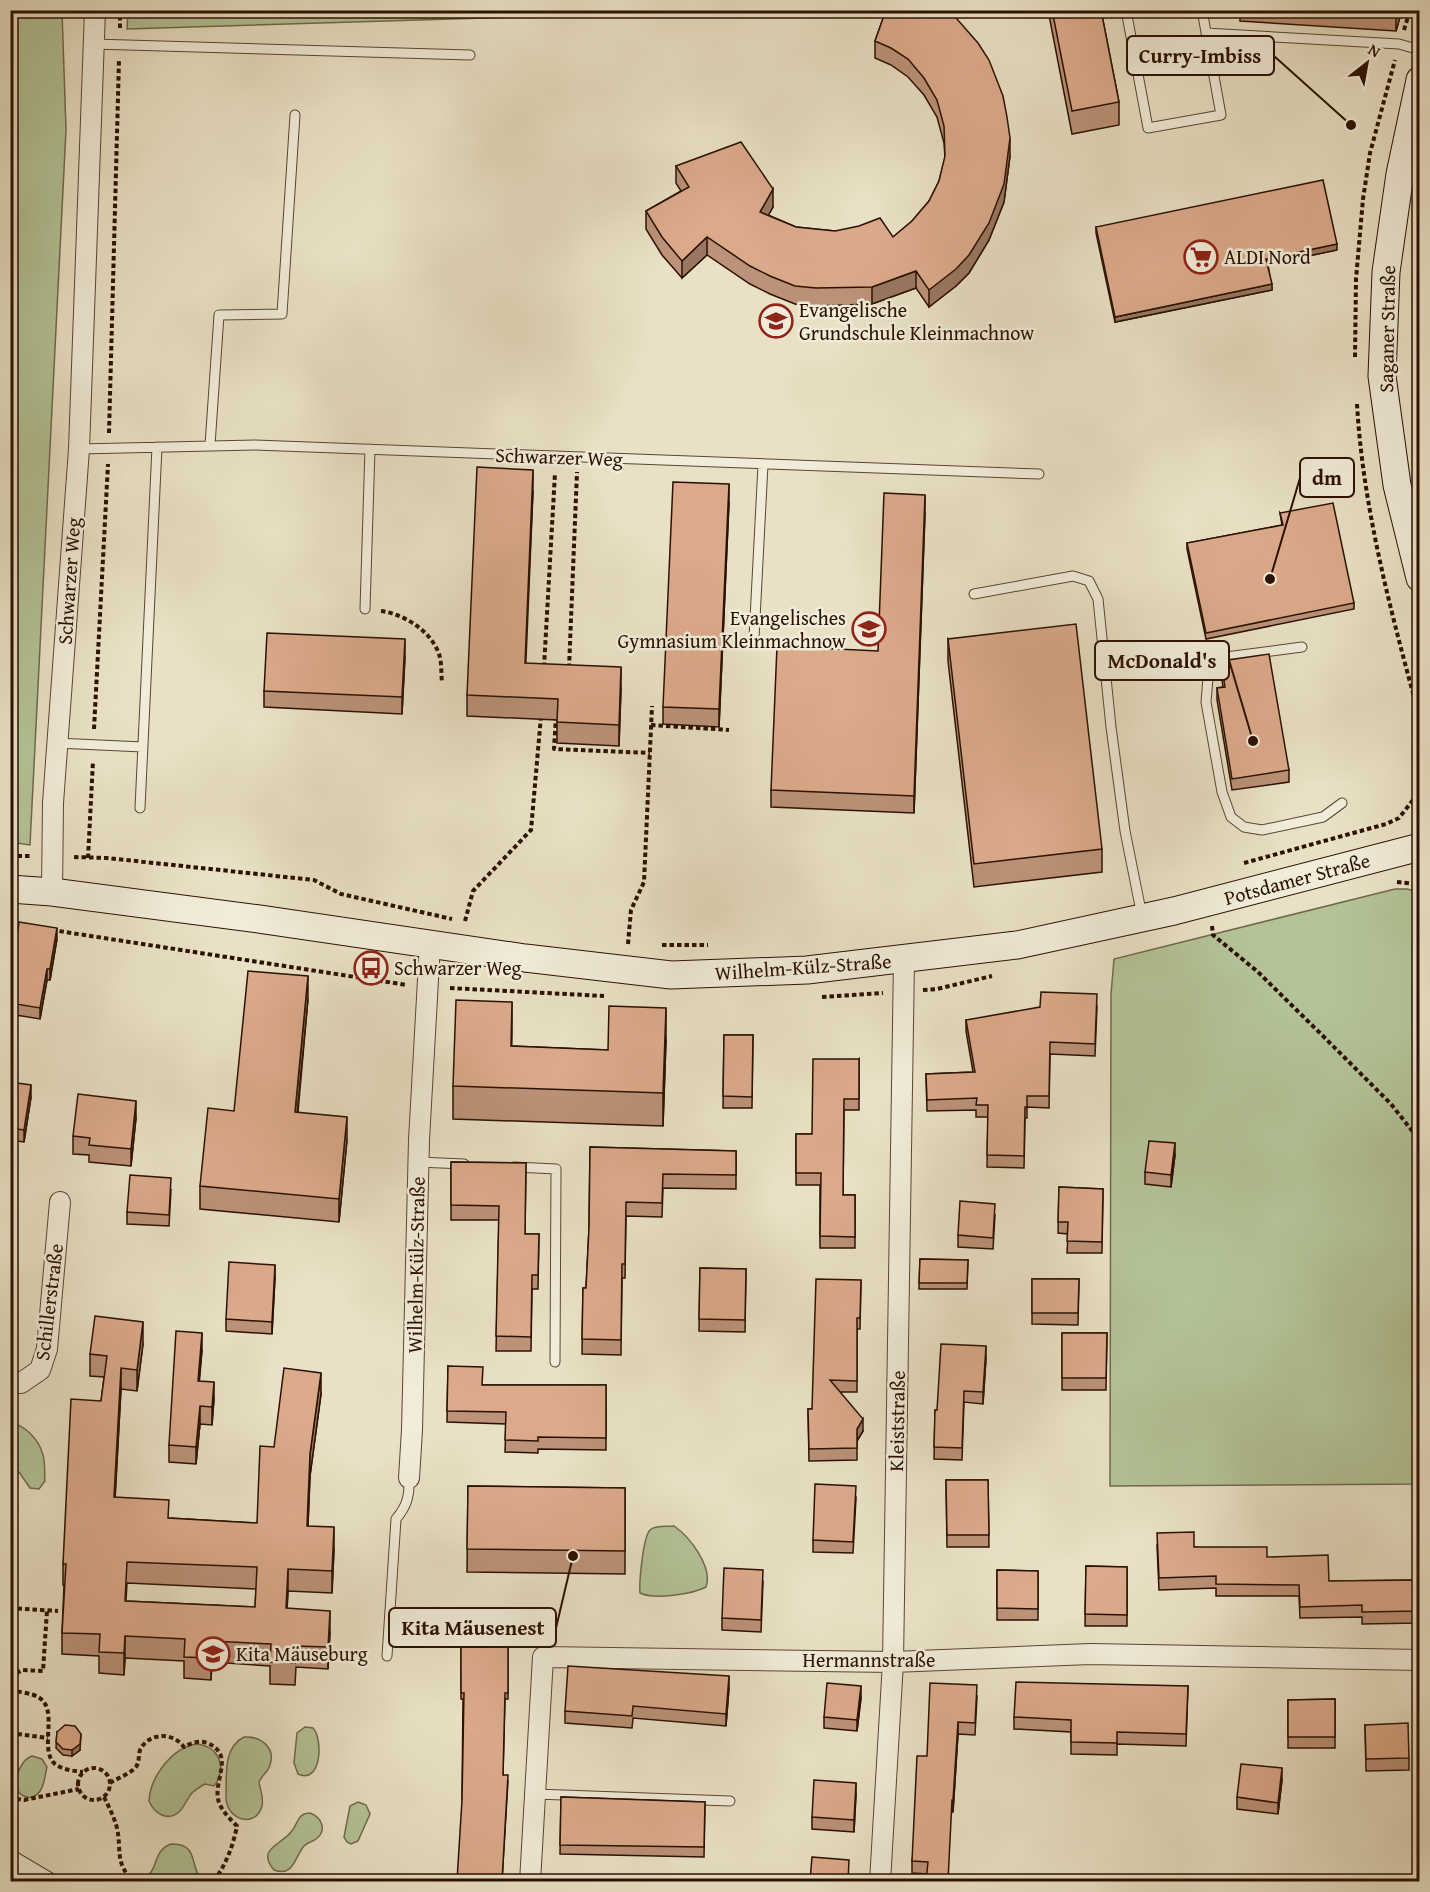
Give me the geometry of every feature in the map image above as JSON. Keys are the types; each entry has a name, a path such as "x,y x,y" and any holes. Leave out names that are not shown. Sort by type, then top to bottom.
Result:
{"street":[{"name":"Schwarzer Weg","path":"52,892 56,743 79,449 95,10"},
{"name":"Saganer Straße","path":"1419,80 1409,175 1386,272 1382,376 1397,485 1419,578"},
{"name":"Potsdamer Straße","path":"1174,911 1419,847"},
{"name":"Wilhelm-Külz-Straße","path":"10,889 52,892 525,958 671,975 807,970 904,960 1017,945 1174,911"},
{"name":"Wilhelm-Külz-Straße","path":"410,1478 418,1162 430,944"},
{"name":"Kleiststraße","path":"880,1881 892,1662 904,960"},
{"name":"Schillerstraße","path":"10,1383 21,1383 40,1370 47,1349 60,1202"},
{"name":"Hermannstraße","path":"530,1881 543,1657 892,1662 1090,1654 1419,1660"},
{"path":"10,1860 47,1881"}],"lane":[{"path":"1126,10 1148,128 1221,115 1202,10"},
{"path":"1206,33 1399,44 1419,50"},
{"path":"93,44 471,55"},
{"path":"210,445 219,315 282,314 295,115"},
{"name":"Schwarzer Weg","path":"79,449 210,445 370,449 1040,474"},
{"path":"140,808 157,447"},
{"path":"365,609 370,449"},
{"path":"754,638 763,465"},
{"path":"974,594 1073,576 1089,580 1098,599 1111,727 1125,831 1142,918"},
{"path":"1302,647 1226,657 1215,664 1208,678 1206,702 1222,792 1232,817 1244,826 1262,830 1323,817 1342,803"},
{"path":"56,743 143,747"},
{"path":"418,1162 476,1165"},
{"path":"499,1166 556,1169 555,1362"},
{"path":"387,1656 396,1519 404,1509 410,1495 410,1478"},
{"path":"535,1794 730,1801"}],"path":[{"path":"1417,243 1419,391"},
{"path":"564,674 570,667 578,456"},
{"path":"543,674 556,457"},
{"path":"365,609 385,611 404,618 432,639 440,656 442,682"},
{"path":"465,921 473,891 531,830 542,704"},
{"path":"628,944 631,910 644,882 652,706"},
{"path":"556,715 554,749 650,753"},
{"path":"651,724 729,730"},
{"path":"1238,865 1386,824 1399,818 1419,791"},
{"path":"10,856 107,858 314,880 341,894 473,923"},
{"path":"1399,882 1419,886"},
{"path":"1210,902 1213,935 1258,972 1391,1104 1419,1142"},
{"path":"616,943 638,945"},
{"path":"659,945 712,945"},
{"path":"10,1608 58,1611"},
{"path":"10,1677 22,1670 43,1671 47,1610"},
{"path":"10,1690 37,1696 43,1700 48,1711 49,1756 56,1765 83,1772 92,1768 102,1770 109,1777 108,1793 99,1799 89,1799 79,1789 78,1782 83,1772"},
{"path":"10,1733 49,1738"},
{"path":"110,1783 135,1769 140,1750 148,1740 161,1736 174,1738 184,1747 201,1742 213,1747 222,1760 218,1801 237,1826 233,1845 213,1881"},
{"path":"10,1795 24,1800 79,1789"},
{"path":"104,1797 116,1827 117,1849 121,1863 134,1881"}],"green space":[{"path":"11,10 62,11 66,130 30,845 10,842"},
{"path":"128,10 714,10 714,11 127,29"},
{"path":"1395,889 1420,892 1419,1484 1110,1486 1111,994 1114,959"},
{"path":"10,1423 25,1429 40,1447 44,1459 45,1481 39,1489 30,1488 19,1472 11,1468"},
{"path":"674,1526 687,1537 699,1553 706,1571 706,1587 673,1595 654,1596 640,1593 645,1541 650,1530 655,1527"},
{"path":"305,1727 313,1728 319,1750 316,1767 306,1776 298,1774 294,1763 297,1733"},
{"path":"244,1737 256,1738 269,1748 271,1753 269,1767 259,1782 262,1806 259,1813 248,1819 237,1817 228,1807 226,1799 226,1773 229,1756 232,1748"},
{"path":"196,1744 210,1749 219,1759 221,1765 218,1779 214,1786 205,1784 193,1792 179,1812 170,1816 161,1815 149,1801 153,1783 171,1757"},
{"path":"32,1756 42,1759 47,1767 40,1791 36,1795 26,1797 18,1791 16,1779 23,1763"},
{"path":"358,1802 366,1805 370,1814 358,1841 351,1844 344,1837 350,1806"},
{"path":"310,1813 322,1824 322,1832 316,1839 304,1846 290,1869 274,1870 269,1863 269,1852 287,1837 302,1815"},
{"path":"171,1844 189,1850 199,1876 214,1879 211,1882 141,1882 137,1879 150,1873 160,1852"}],"building":[{"path":"886,10 946,10 978,43 989,60 1003,96 1010,138 1004,184 989,223 969,255 956,269 929,290 916,271 872,287 795,286 750,266 707,237 682,261 662,237 646,211 689,187 676,166 741,142 773,189 760,212 796,227 835,231 859,226 880,218 893,237 912,221 929,201 939,181 945,156 944,126 937,100 924,78 908,59 875,41"},
{"path":"1052,10 1101,10 1119,102 1072,111"},
{"name":"ALDI Nord","path":"1323,180 1337,244 1266,259 1272,284 1115,317 1096,227"},
{"path":"477,467 533,470 525,663 621,667 619,725 557,722 558,699 467,695"},
{"path":"673,482 729,484 719,709 663,707"},
{"path":"884,493 925,495 914,796 771,790 777,646 878,651"},
{"path":"1333,503 1354,603 1206,633 1187,543 1283,525 1280,513"},
{"path":"1076,624 1102,849 974,864 948,639"},
{"path":"267,633 405,639 402,697 264,691"},
{"path":"1269,654 1289,770 1232,779 1217,688 1225,687 1221,661"},
{"path":"19,922 57,928 40,1008 10,1003 12,985 10,985 10,937 17,938"},
{"path":"248,971 308,976 295,1112 347,1117 339,1199 200,1186 208,1108 234,1111"},
{"path":"1041,992 1097,994 1095,1044 1050,1042 1049,1096 1027,1096 1024,1156 987,1155 988,1105 976,1105 977,1098 927,1100 926,1074 975,1072 966,1020 1040,1007"},
{"path":"456,1000 512,1002 511,1046 608,1050 609,1006 666,1008 663,1093 453,1086"},
{"path":"724,1035 753,1035 752,1097 723,1096"},
{"path":"813,1059 859,1059 859,1099 844,1099 843,1195 855,1195 855,1237 820,1236 821,1173 796,1173 796,1134 812,1134"},
{"path":"10,1082 31,1085 24,1130 10,1128"},
{"path":"78,1094 136,1101 131,1149 89,1145 90,1138 73,1136"},
{"path":"1149,1141 1175,1143 1171,1175 1145,1172"},
{"path":"590,1147 736,1151 736,1175 663,1174 662,1203 626,1202 621,1340 582,1339 583,1288 586,1288 589,1228"},
{"path":"451,1162 526,1163 525,1234 539,1234 538,1275 532,1275 531,1337 496,1336 499,1206 451,1205"},
{"path":"130,1175 171,1178 169,1215 127,1212"},
{"path":"10,1182 13,1182 10,1208"},
{"path":"1059,1187 1103,1189 1102,1242 1067,1241 1068,1222 1058,1222"},
{"path":"960,1201 995,1204 993,1238 958,1235"},
{"path":"920,1259 968,1260 967,1283 919,1283"},
{"path":"229,1262 275,1265 272,1322 226,1319"},
{"path":"700,1268 746,1269 745,1320 699,1319"},
{"path":"816,1279 861,1280 860,1318 857,1318 857,1381 830,1380 863,1419 857,1429 857,1448 809,1449 808,1409 812,1409"},
{"path":"1032,1279 1079,1279 1078,1313 1032,1313"},
{"path":"95,1316 143,1322 137,1370 121,1368 114,1497 169,1500 168,1518 257,1523 260,1446 274,1447 284,1368 321,1373 310,1454 307,1526 334,1527 332,1571 288,1569 286,1608 330,1611 328,1647 296,1646 295,1663 270,1662 271,1644 212,1641 211,1658 184,1657 185,1639 125,1636 124,1653 99,1652 100,1634 62,1633 71,1399 101,1401 107,1356 90,1354","holes":["127,1562 257,1567 255,1607 125,1601"]},
{"path":"176,1331 202,1333 198,1381 214,1382 212,1407 200,1406 196,1447 169,1445"},
{"path":"1062,1333 1107,1333 1106,1378 1062,1378"},
{"path":"941,1344 986,1346 983,1392 964,1391 962,1448 934,1447"},
{"path":"448,1366 483,1367 482,1385 606,1385 606,1438 538,1437 538,1441 505,1440 506,1412 447,1411"},
{"path":"946,1480 988,1480 989,1535 947,1535"},
{"path":"815,1484 856,1486 853,1542 813,1540"},
{"path":"468,1486 625,1488 625,1551 467,1549"},
{"path":"1194,1532 1194,1547 1267,1547 1267,1557 1328,1555 1329,1581 1419,1580 1419,1611 1362,1612 1362,1605 1300,1607 1299,1585 1216,1584 1216,1576 1159,1578 1157,1533"},
{"path":"1086,1566 1127,1567 1127,1615 1085,1614"},
{"path":"724,1568 763,1570 761,1620 722,1618"},
{"path":"997,1570 1038,1571 1038,1609 997,1608"},
{"path":"508,1640 508,1693 505,1693 503,1775 508,1775 502,1881 457,1881 462,1800 464,1693 461,1693 461,1641"},
{"path":"568,1666 729,1676 726,1714 633,1706 632,1716 565,1711"},
{"path":"1016,1682 1188,1686 1186,1734 1117,1732 1117,1743 1071,1742 1071,1720 1014,1717"},
{"path":"827,1683 861,1686 857,1720 824,1717"},
{"path":"930,1683 977,1685 975,1723 958,1722 948,1881 926,1881 928,1862 912,1861 917,1756 927,1756"},
{"path":"1335,1699 1335,1737 1288,1737 1288,1700"},
{"path":"1408,1723 1409,1758 1366,1759 1365,1725"},
{"path":"65,1725 75,1726 81,1734 80,1744 72,1750 63,1749 56,1742 57,1732"},
{"path":"1241,1764 1282,1768 1278,1803 1237,1797"},
{"path":"814,1780 856,1783 854,1820 812,1817"},
{"path":"561,1797 705,1802 704,1847 560,1845"},
{"path":"812,1857 849,1860 848,1881 810,1881"}],"place":[{"name":"Curry-Imbiss","path":"1351,125"},
{"name":"ALDI Nord","path":"1201,257"},
{"name":"Evangelische Grundschule Kleinmachnow","path":"776,321"},
{"name":"dm","path":"1270,579"},
{"name":"Evangelisches Gymnasium Kleinmachnow","path":"869,629"},
{"name":"McDonald's","path":"1253,741"},
{"name":"Schwarzer Weg","path":"371,968"},
{"name":"Kita Mäusenest","path":"573,1556"},
{"name":"Kita Mäuseburg","path":"213,1654"}]}
